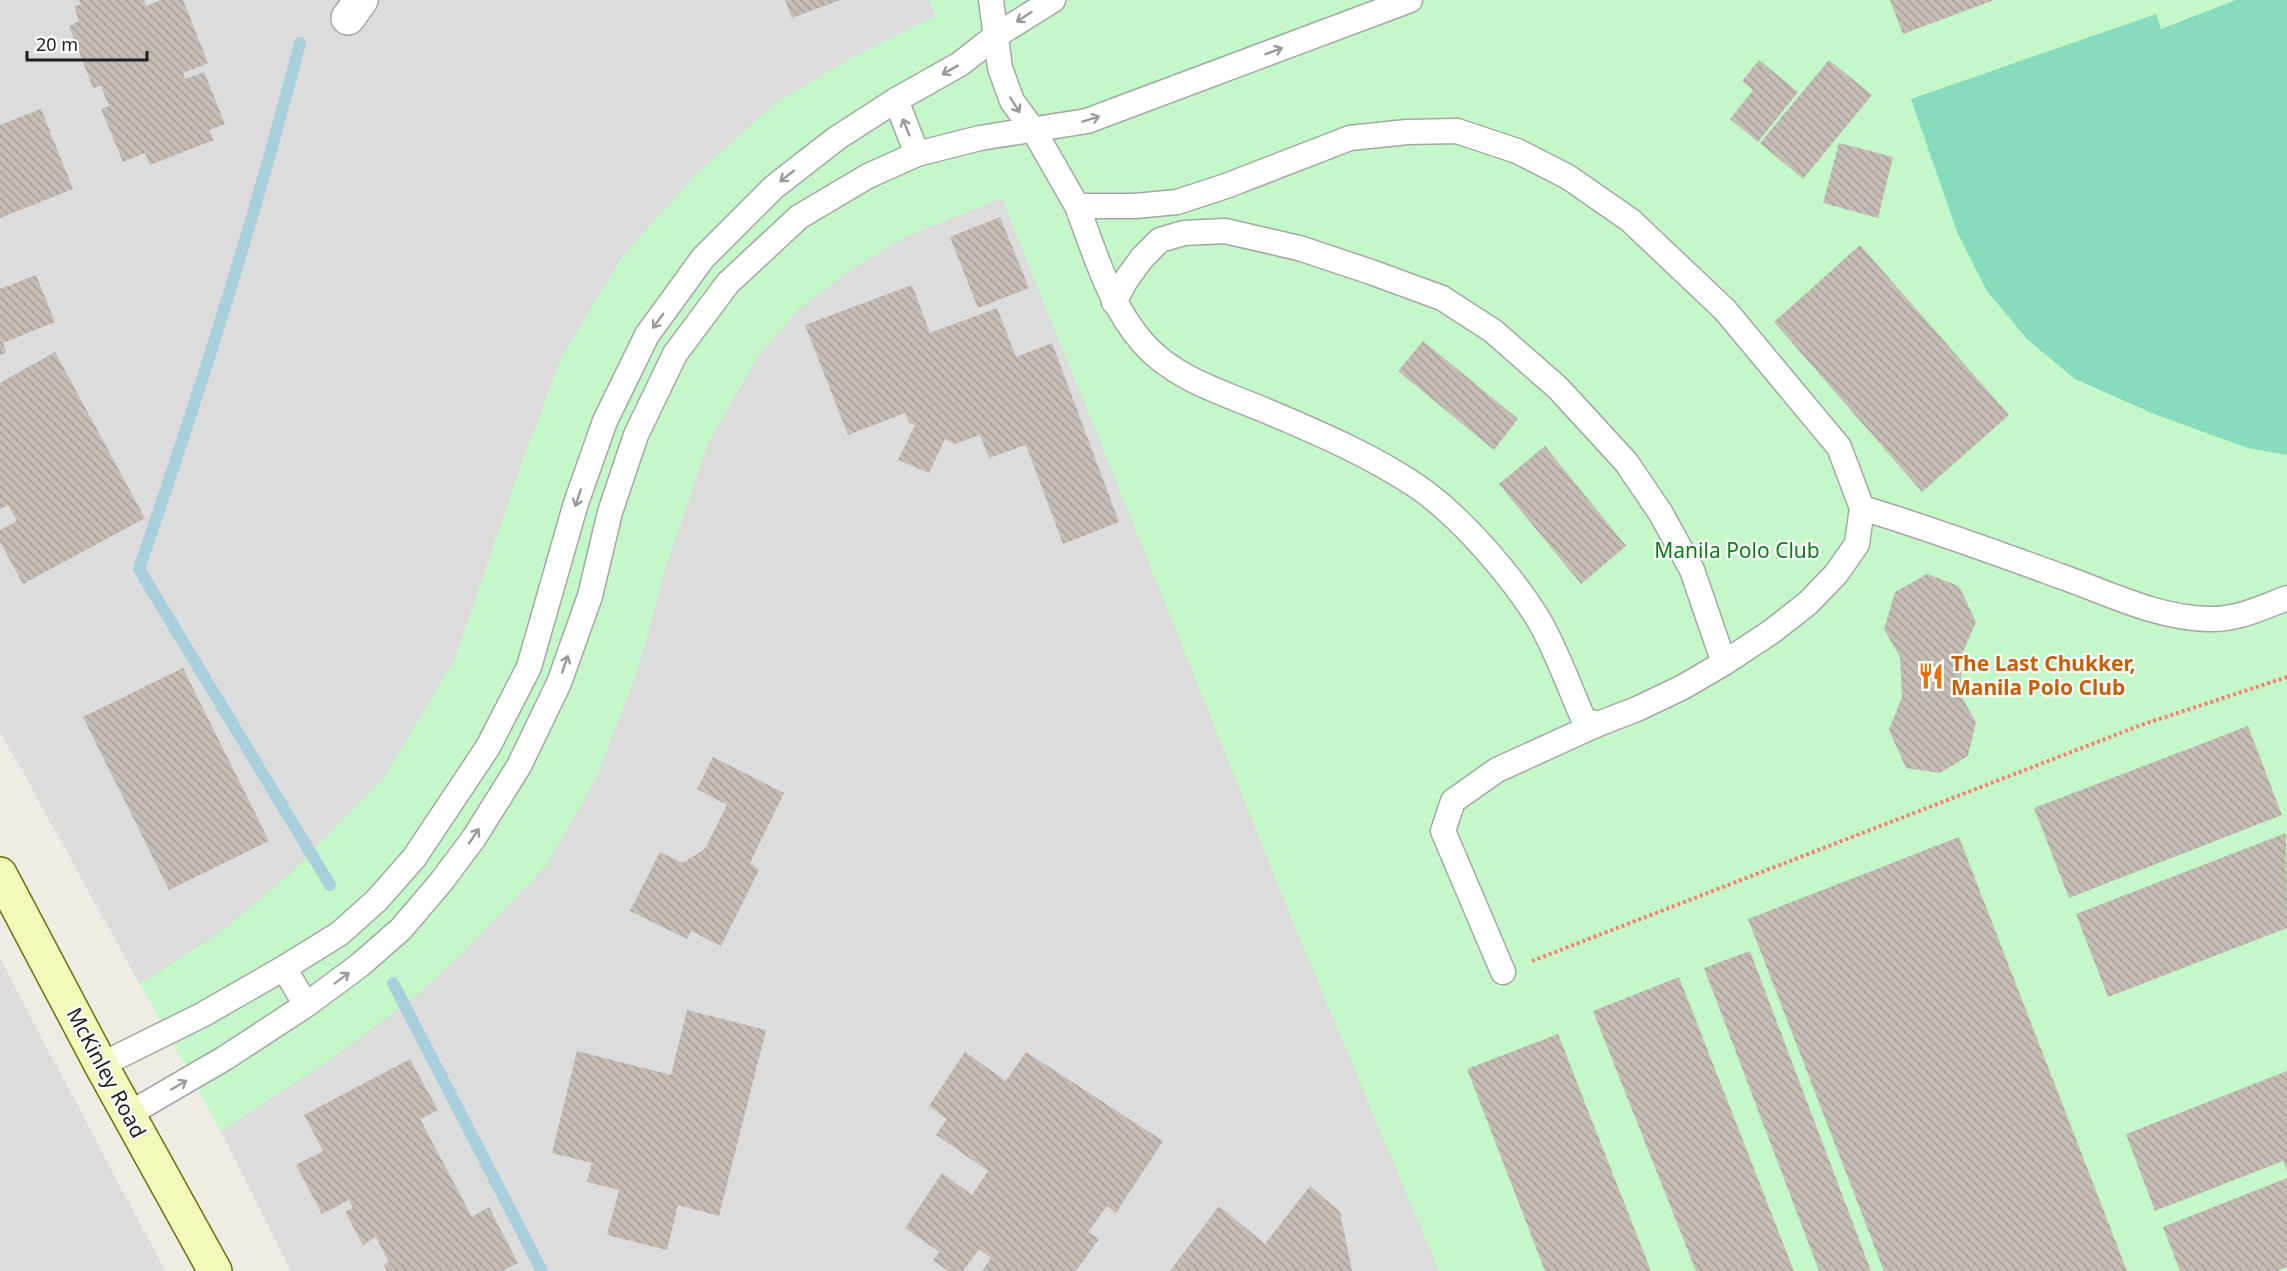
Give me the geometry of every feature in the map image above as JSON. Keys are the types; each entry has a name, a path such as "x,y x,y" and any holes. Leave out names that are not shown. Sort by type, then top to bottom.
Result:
{"main road":[{"name":"McKinley Road","path":"0,874 101,1065 215,1271"}],"lane":[{"path":"991,0 1000,68 1011,101 1034,131 1077,206 1114,302 1144,345 1177,371 1211,389 1356,449 1420,488 1460,523 1503,572 1537,618 1584,720 1598,724"},
{"path":"101,1065 202,1015 284,968 339,934 377,900 414,858 488,747 529,666 576,503 605,421 647,335 703,258 774,187 837,138 896,100 960,64 997,34 1053,0"},
{"path":"129,1114 213,1065 306,1005 360,965 401,929 474,838 519,766 559,683 590,596 610,512 636,435 675,354 728,283 799,217 868,176 917,154 980,138 1088,121 1410,0"},
{"path":"896,100 917,154"},
{"path":"1077,206 1135,206 1176,202 1350,138 1407,132 1457,131 1517,151 1568,177 1630,220 1725,310 1839,447 1862,508 1857,544 1836,574 1808,603 1771,632 1683,687 1497,770 1453,801 1443,831 1503,972"},
{"path":"1135,206 1225,231 1299,248 1411,287 1442,298 1493,331 1558,388 1626,462 1660,512 1692,570 1724,663"},
{"path":"1114,302 1131,273 1160,240 1184,233 1225,231"},
{"path":"1862,508 1941,532 2144,607 2179,617 2210,619 2244,615 2287,598"},
{"path":"284,968 306,1005"}],"path":[{"path":"1503,972 2140,725 2287,677"}],"shaded area":[{"path":"0,0 2287,0 2287,1271 291,1271 221,1131 0,731"},
{"path":"0,959 165,1271 0,1271"}],"green space":[{"name":"Manila Polo Club","path":"929,0 2287,0 2287,1271 1439,1271 1298,934 1002,198 905,237 849,271 800,308 757,358 708,443 665,570 638,669 595,781 545,867 464,952 418,994 330,1060 221,1131 140,984 221,932 292,872 385,776 455,659 517,476 562,356 622,257 697,173 776,103 856,55 935,16"},
{"path":"2236,0 2287,0 2287,455 2248,448 2154,414 2075,379 2027,339 1987,291 1957,232 1911,99 2156,14 2161,29"}],"building":[{"path":"79,0 144,0 146,6 161,0 183,0 208,63 183,73 185,79 204,72 225,124 209,130 214,140 150,165 145,153 123,162 101,109 109,106 101,86 93,88 69,26 79,21 74,7 80,4"},
{"path":"785,0 840,0 792,18"},
{"path":"1890,0 1994,0 1903,34"},
{"path":"1759,60 1798,92 1758,142 1730,119 1753,90 1742,81"},
{"path":"1829,60 1872,95 1803,179 1760,143"},
{"path":"41,109 73,189 0,218 0,125"},
{"path":"1839,143 1893,157 1878,218 1823,203"},
{"path":"1000,217 1029,288 978,308 950,237"},
{"path":"1860,245 2009,415 1922,492 1774,322"},
{"path":"36,275 55,322 3,343 6,353 0,355 0,289"},
{"path":"912,285 930,333 997,308 1016,357 1052,343 1119,522 1063,544 1026,445 989,458 980,435 955,444 945,439 929,473 898,460 915,425 909,423 905,413 848,435 805,325"},
{"path":"1423,341 1518,419 1494,450 1398,371"},
{"path":"55,352 145,518 23,584 0,542 0,530 17,521 8,505 0,509 0,383"},
{"path":"1545,446 1626,546 1581,584 1499,484"},
{"name":"The Last Chukker, Manila Polo Club","path":"1927,574 1959,586 1976,622 1961,656 1961,696 1976,722 1968,756 1940,773 1906,768 1889,730 1902,697 1900,657 1884,629 1895,592"},
{"path":"183,668 269,841 169,890 83,717"},
{"path":"2248,726 2282,815 2069,898 2034,808"},
{"path":"713,757 784,793 750,863 759,870 721,946 691,931 687,939 630,911 660,852 682,863 705,849 727,805 697,789"},
{"path":"2286,833 2287,928 2108,997 2076,914"},
{"path":"1959,837 2127,1271 1884,1271 1748,919"},
{"path":"1750,951 1871,1271 1819,1271 1704,968"},
{"path":"1679,977 1794,1271 1696,1271 1593,1011"},
{"path":"687,1010 766,1030 719,1216 678,1205 667,1250 607,1235 619,1190 587,1182 592,1163 552,1153 577,1051 671,1075"},
{"path":"1558,1034 1651,1271 1545,1271 1467,1069"},
{"path":"965,1052 1006,1081 1026,1052 1163,1141 1116,1213 1107,1206 1088,1232 1099,1239 1076,1271 982,1271 991,1258 979,1249 963,1271 948,1271 933,1260 939,1252 905,1228 942,1173 972,1195 988,1171 936,1135 947,1119 929,1106"},
{"path":"410,1059 438,1110 420,1119 472,1217 489,1207 518,1263 502,1271 387,1271 384,1265 389,1262 376,1237 363,1245 345,1212 353,1208 349,1200 322,1214 296,1165 323,1151 304,1115"},
{"path":"2287,1071 2287,1171 2283,1161 2155,1211 2126,1134"},
{"path":"2287,1178 2287,1267 2277,1271 2180,1271 2163,1227"},
{"path":"1310,1186 1340,1212 1352,1271 1170,1271 1219,1206 1265,1244"}],"waterway":[{"path":"300,43 225,308 139,569 330,885"},
{"path":"393,983 542,1271"}],"place":[{"name":"The Last Chukker, Manila Polo Club","path":"1931,676"}]}
